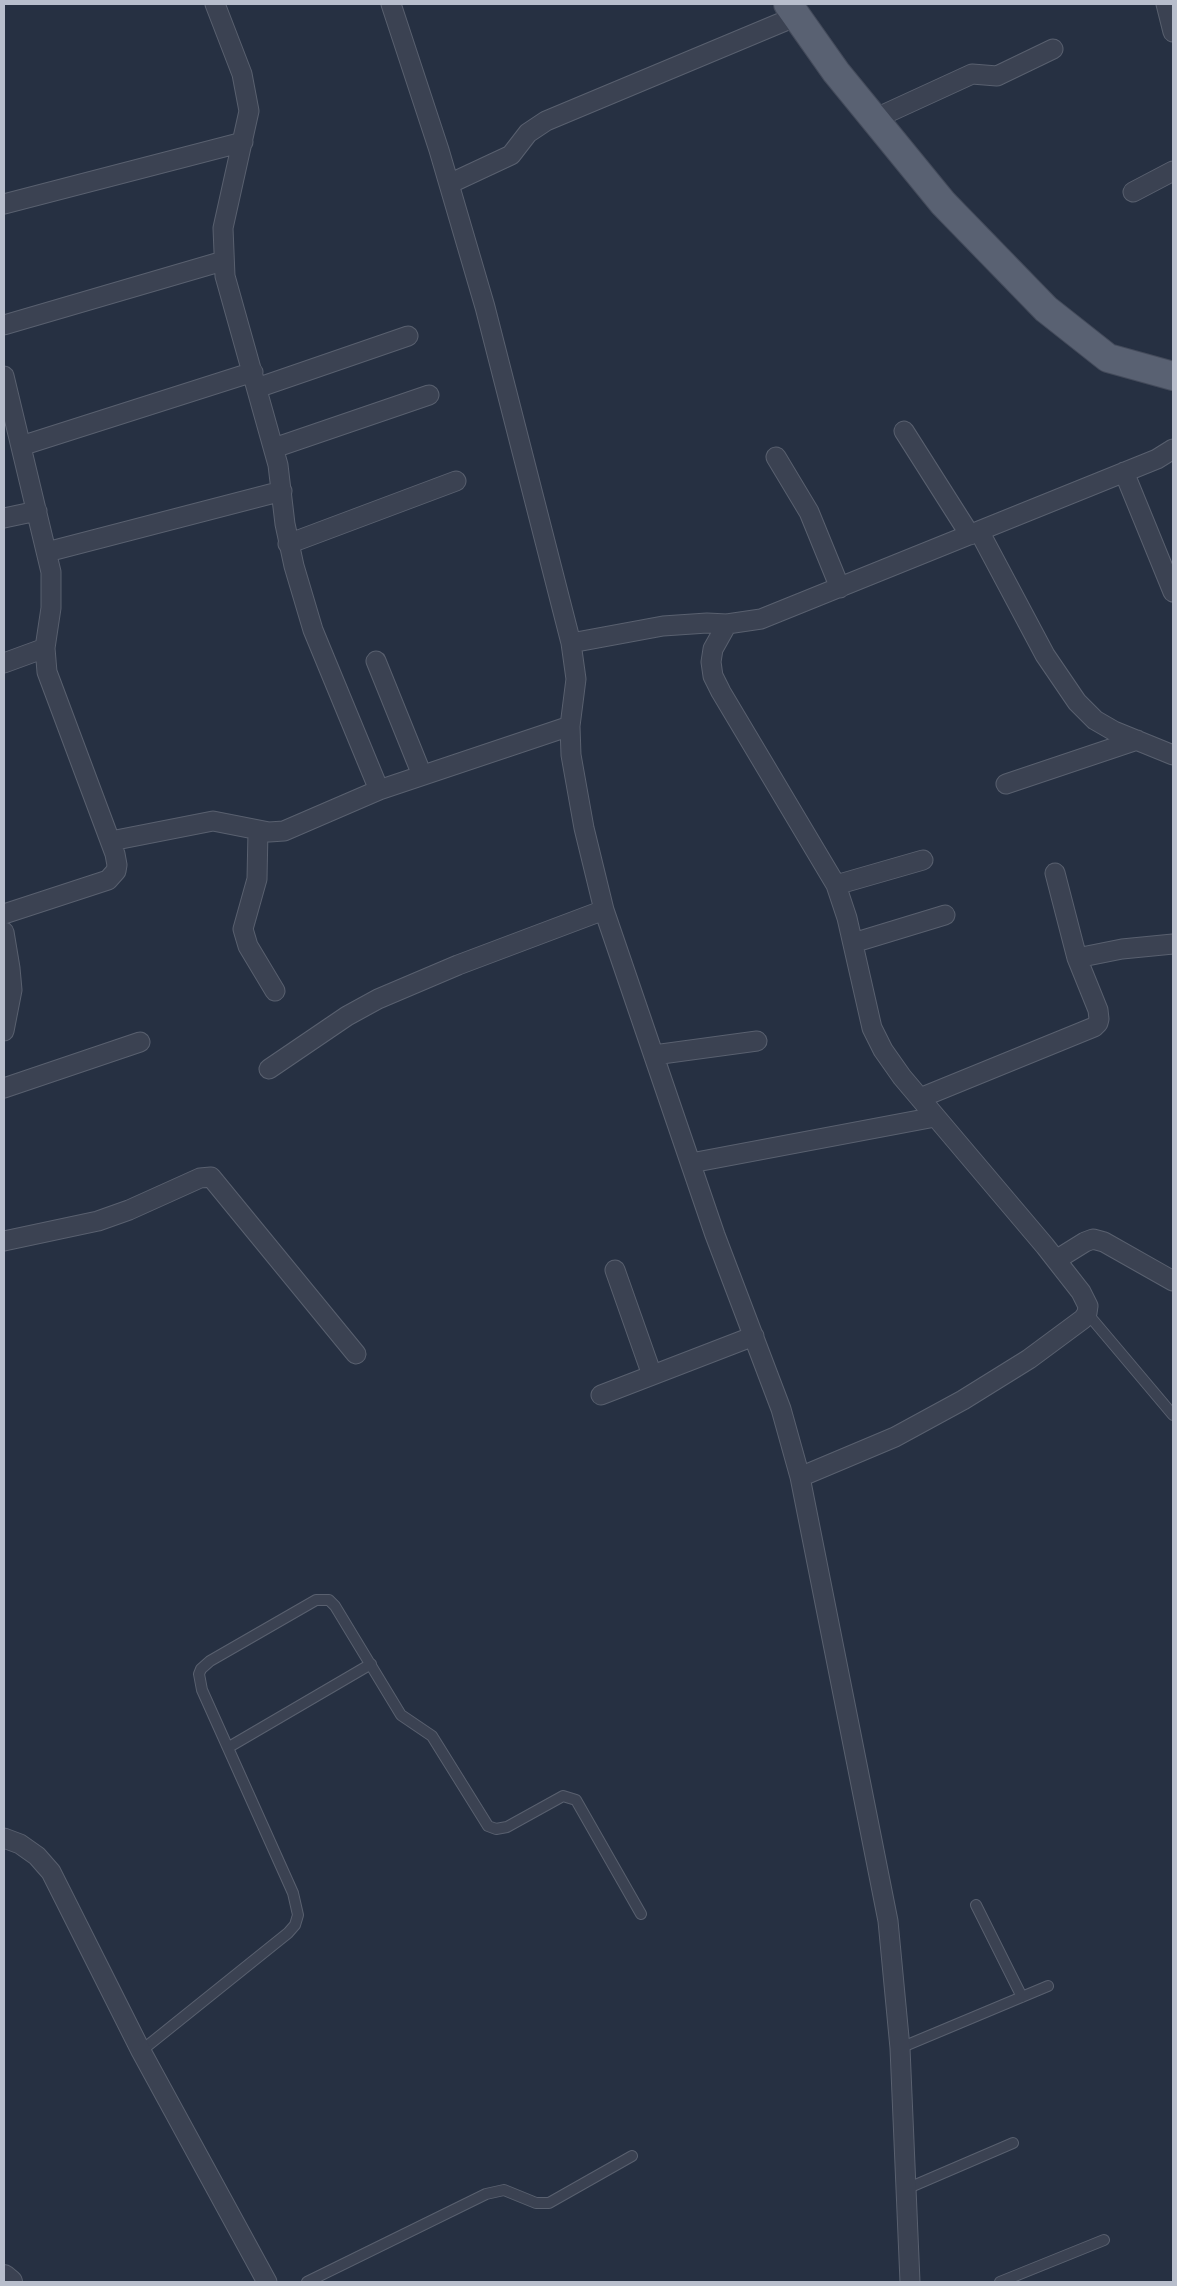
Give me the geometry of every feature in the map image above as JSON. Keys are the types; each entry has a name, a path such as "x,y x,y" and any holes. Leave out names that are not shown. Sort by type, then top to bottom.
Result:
{"main road":[{"path":"792,10 836,72 943,203 1046,309 1108,358 1173,376"}],"street":[{"path":"216,4 242,74 249,111 223,228 225,276 274,448 282,490 288,544 313,630 380,790"},
{"path":"391,4 449,184 485,307 571,643 576,679 570,726 574,781 604,910 715,1235 782,1409 800,1477 888,1921 900,2048 910,2282"},
{"path":"1166,4 1173,32"},
{"path":"449,184 510,155 528,133 546,121 792,10"},
{"path":"874,119 972,74 998,76 1053,49"},
{"path":"4,204 242,142"},
{"path":"1133,192 1173,171"},
{"path":"4,325 223,261"},
{"path":"21,446 408,336"},
{"path":"4,376 47,552 52,588 45,648 47,672 111,841 117,865 116,871 108,880 4,914"},
{"path":"274,448 429,396"},
{"path":"904,430 974,533 1044,655 1077,702 1095,720 1137,740 1171,750"},
{"path":"571,643 663,626 698,623 727,624 760,619 1157,459 1173,449"},
{"path":"776,457 809,512 840,588"},
{"path":"1124,472 1173,592"},
{"path":"288,544 456,481"},
{"path":"47,552 282,490"},
{"path":"4,518 37,511"},
{"path":"727,624 713,649 711,662 713,676 836,885 853,943 872,1028 902,1077 1056,1260 1086,1300 1088,1313 1083,1319 1029,1359 933,1418 895,1437 800,1477"},
{"path":"4,663 45,648"},
{"path":"376,661 422,776"},
{"path":"111,841 213,821 258,831 284,831 380,790 570,726"},
{"path":"1006,784 1137,740"},
{"path":"258,831 256,885 242,929 248,946 275,991"},
{"path":"836,885 922,860"},
{"path":"920,1098 1094,1027 1099,1019 1098,1010 1077,958 1056,873"},
{"path":"269,1069 347,1016 378,999 458,965 604,910"},
{"path":"853,943 945,915"},
{"path":"4,932 12,990 4,1031"},
{"path":"1077,958 1122,949 1173,944"},
{"path":"654,1055 757,1041"},
{"path":"4,1088 140,1042"},
{"path":"691,1163 935,1117"},
{"path":"4,1241 98,1221 130,1210 200,1178 211,1177 356,1354"},
{"path":"1056,1260 1093,1239 1104,1242 1173,1281"},
{"path":"615,1270 652,1375"},
{"path":"601,1394 754,1336"},
{"path":"4,1838 20,1844 37,1856 51,1872 141,2051 267,2282"},
{"path":"4,2277 10,2282"}],"lane":[{"path":"1088,1313 1173,1415"},
{"path":"141,2051 288,1934 295,1925 298,1915 293,1894 202,1690 200,1681 201,1669 210,1661 309,1603 322,1599 329,1600 335,1606 401,1715 432,1736 488,1826 496,1829 507,1827 563,1796 576,1800 641,1914"},
{"path":"229,1747 371,1664"},
{"path":"976,1905 1022,1997"},
{"path":"900,2048 1048,1986"},
{"path":"906,2189 1013,2143"},
{"path":"307,2282 486,2194 504,2190 536,2203 549,2203 632,2156"},
{"path":"1000,2282 1104,2240"}]}
